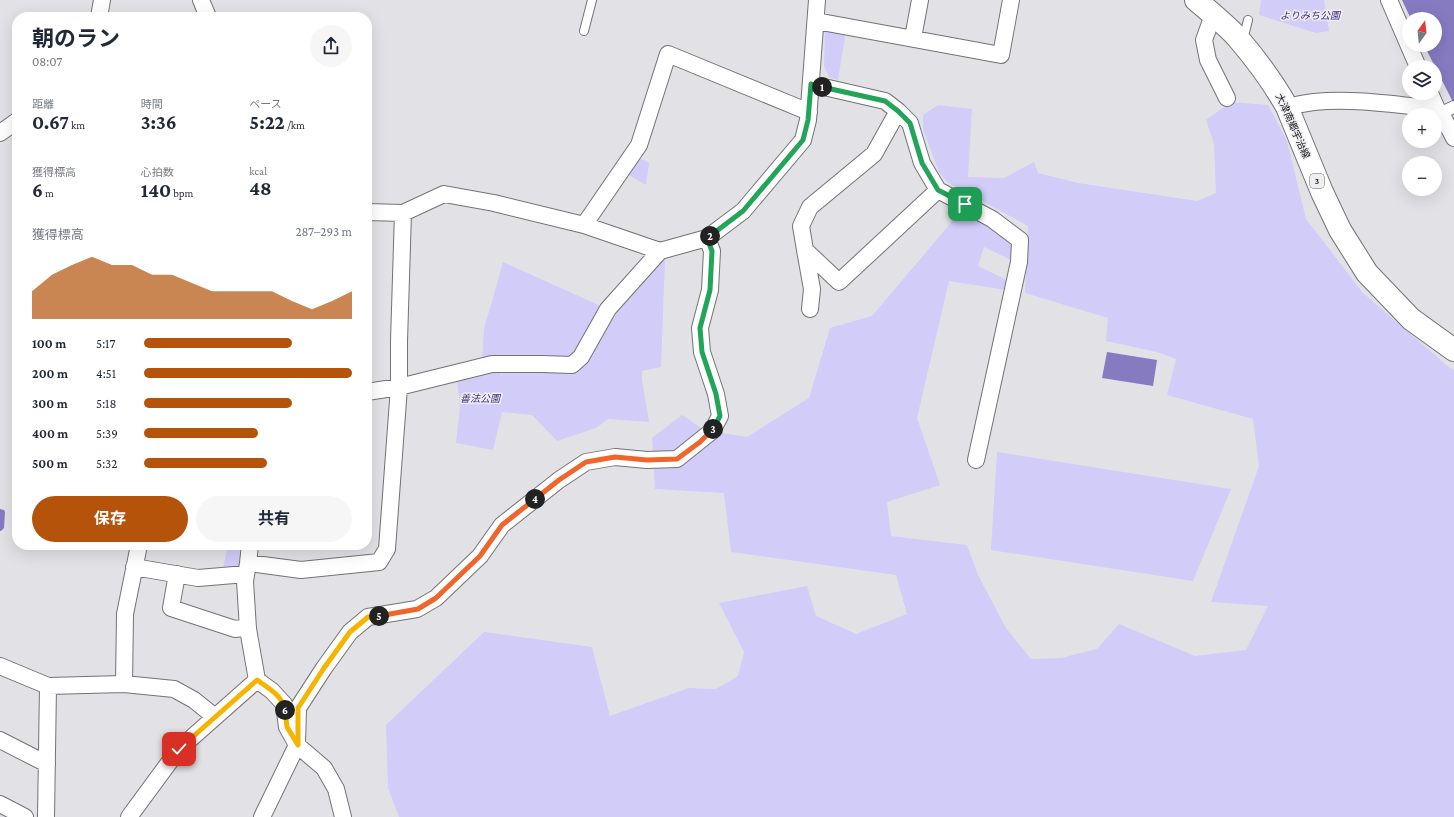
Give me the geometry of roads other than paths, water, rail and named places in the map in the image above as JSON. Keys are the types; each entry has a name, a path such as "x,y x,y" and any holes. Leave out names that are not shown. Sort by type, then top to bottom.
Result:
{"main road":[{"name":"大津南郷宇治線","path":"1196,0 1213,15 1242,28 1287,107 1322,192 1340,230 1367,273 1411,319 1454,350"}],"street":[{"path":"100,12 102,0"},
{"path":"201,0 206,12"},
{"path":"372,391 399,387 492,364 542,364 572,366 581,357 608,309 660,251 707,238 743,211 803,140 809,112 817,0"},
{"path":"913,38 920,0"},
{"path":"816,21 1001,54 1011,0"},
{"path":"1389,0 1415,60"},
{"path":"1213,15 1204,40 1208,60 1227,98"},
{"path":"584,225 639,145 668,54 809,112"},
{"path":"811,84 885,101 910,123 922,163 938,190 992,219 1020,240 1019,262 976,460"},
{"path":"1437,100 1446,109 1454,138"},
{"path":"1287,107 1313,102 1337,101 1369,102 1446,109"},
{"path":"810,310 812,289 801,226 810,206 874,154 898,111"},
{"path":"0,133 12,125"},
{"path":"805,250 839,282 938,190"},
{"path":"372,212 403,213 444,194 494,203 584,225 660,251"},
{"path":"134,567 198,578 247,569 301,570 379,562 387,549 399,387 403,213"},
{"path":"262,817 298,745 298,708 350,632 368,617 418,609 436,598 480,556 502,525 559,480 586,462 615,457 647,460 677,459 712,431 720,416 716,394 702,352 700,328 710,290 712,251 707,238"},
{"path":"124,684 125,614 138,550"},
{"path":"249,550 245,581 248,627 257,680 272,691 284,704 287,727 298,745 324,768 336,789 341,810 331,817"},
{"path":"177,574 171,608 235,629 248,627"},
{"path":"0,666 48,686 124,684 174,689 194,700 215,717"},
{"path":"129,817 179,749 257,680"},
{"path":"46,817 48,686"},
{"path":"0,740 46,764"},
{"path":"0,804 25,817"}],"lane":[{"path":"584,31 592,0"}],"park label":[{"name":"よりみち公園","path":"1310,15"},
{"name":"善法公園","path":"480,398"}]}
